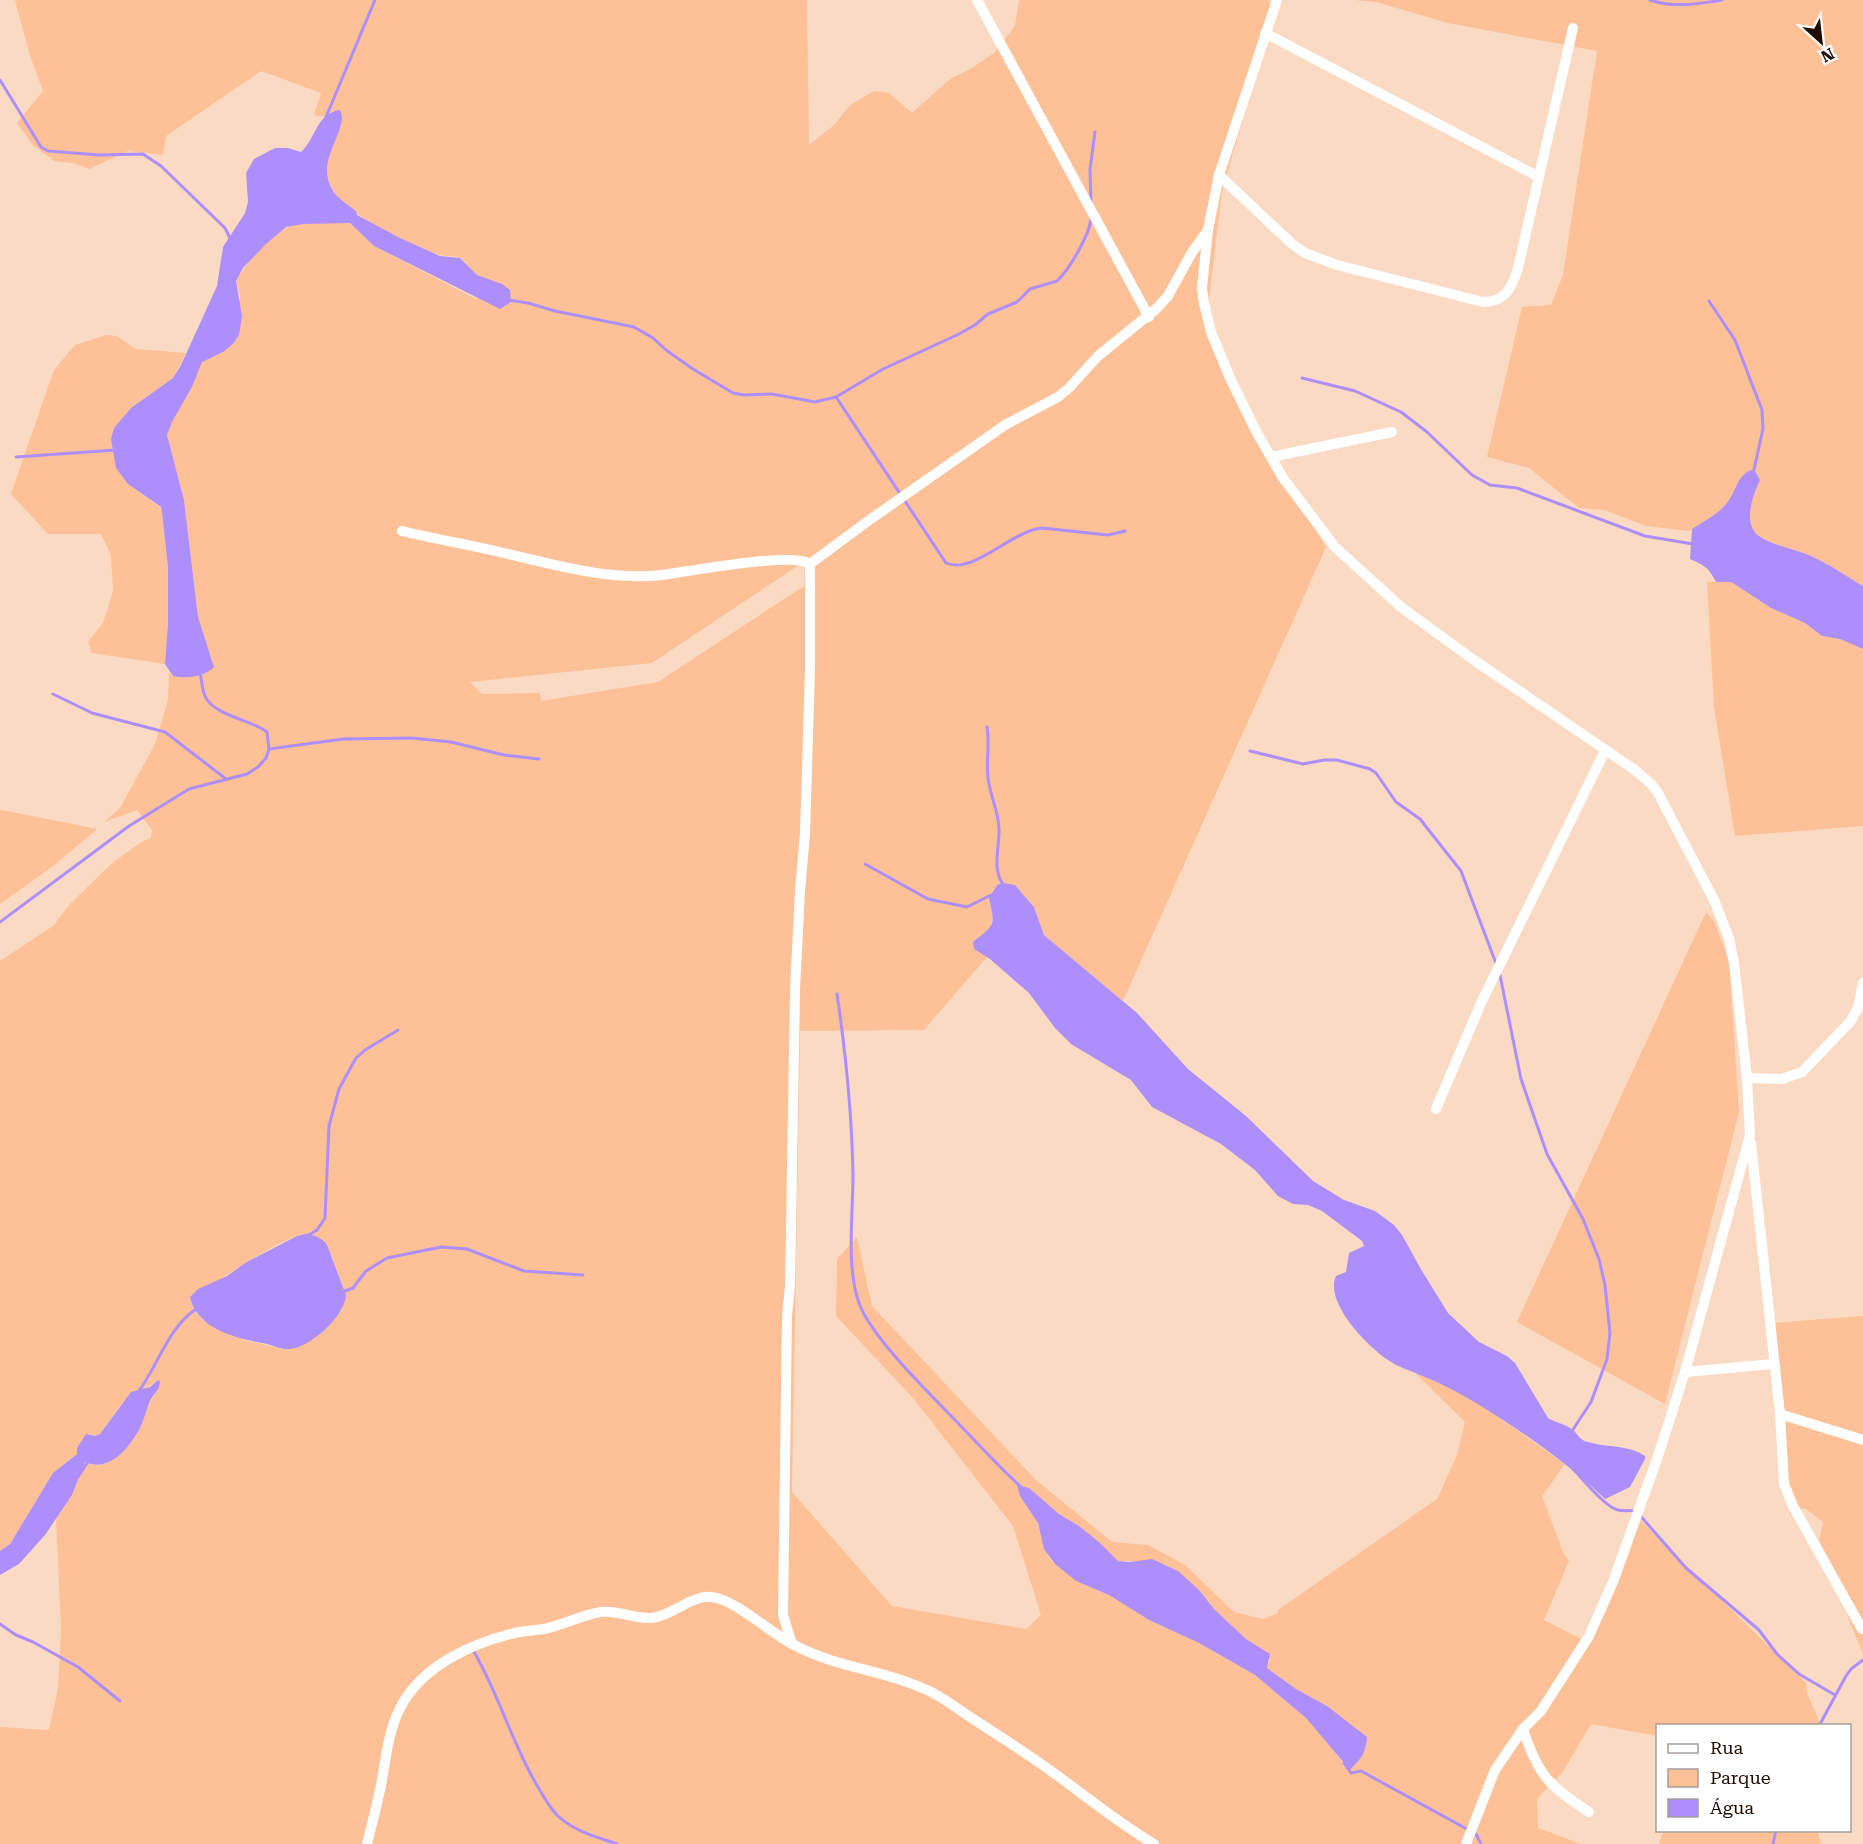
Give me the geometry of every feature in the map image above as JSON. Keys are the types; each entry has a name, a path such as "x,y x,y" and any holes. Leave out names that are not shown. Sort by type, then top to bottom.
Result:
{"street":[{"path":"977,0 1149,316"},
{"path":"1277,0 1219,175 1208,230 1202,288 1208,321 1230,378 1270,457 1327,537 1401,607 1471,658 1635,770 1651,784 1658,793 1714,900 1729,938 1734,963 1786,1491 1862,1629"},
{"path":"1219,175 1291,243 1305,253 1337,265 1483,302 1502,298 1513,283 1573,28"},
{"path":"1265,33 1539,177"},
{"path":"810,564 1005,425 1058,397 1069,388 1098,356 1149,316 1168,296 1191,254 1208,230"},
{"path":"1270,457 1392,432"},
{"path":"402,531 562,567 611,574 660,575 718,566 795,559 810,564"},
{"path":"792,1644 783,1615 786,1369 790,1286 795,990 805,834 810,686 810,564"},
{"path":"1436,1109 1481,1003 1605,751"},
{"path":"1746,1078 1782,1079 1802,1072 1850,1022 1858,1008 1863,983"},
{"path":"1466,1844 1495,1770 1523,1729 1541,1711 1589,1636 1613,1582 1658,1459 1685,1372 1750,1135"},
{"path":"1685,1372 1773,1364"},
{"path":"1780,1414 1863,1440"},
{"path":"367,1844 393,1726 400,1707 420,1679 455,1654 519,1632 566,1623 583,1616 604,1612 654,1618 670,1614 695,1599 711,1597 723,1600 792,1644 819,1658 908,1681 937,1695 1037,1761 1154,1844"},
{"path":"1523,1729 1540,1772 1559,1792 1589,1812"}],"green space":[{"path":"15,0 807,0 809,145 834,125 850,105 874,91 889,93 912,113 950,79 994,53 1015,26 1019,0 1269,0 1273,16 1222,191 1206,324 1240,405 1326,547 1123,1001 1044,935 1034,907 1015,885 997,885 989,898 991,927 976,939 974,949 987,957 924,1030 800,1031 792,1492 892,1606 1026,1629 1041,1615 1013,1526 913,1398 836,1316 837,1259 857,1237 872,1306 1036,1480 1112,1542 1148,1545 1185,1565 1234,1612 1263,1619 1278,1613 1278,1610 1437,1499 1457,1455 1465,1422 1416,1374 1436,1381 1475,1402 1565,1464 1542,1496 1563,1552 1569,1561 1544,1620 1581,1639 1616,1577 1638,1518 1806,1683 1807,1693 1820,1724 1656,1724 1656,1736 1591,1724 1564,1770 1537,1799 1538,1828 1581,1844 0,1844 0,1727 49,1730 58,1689 61,1627 56,1519 72,1495 85,1462 93,1465 110,1462 131,1443 160,1383 158,1380 123,1402 100,1434 95,1436 86,1434 77,1454 53,1473 10,1544 0,1551 0,961 53,926 70,904 111,864 141,842 151,838 152,830 137,810 104,822 120,808 155,744 168,700 169,672 173,676 213,661 198,617 184,500 167,435 192,387 202,361 223,352 240,297 236,281 257,252 270,239 290,226 326,222 350,223 374,246 476,299 502,284 479,276 460,258 437,254 391,233 357,214 343,202 333,190 327,170 331,150 342,125 334,111 324,117 314,115 321,93 261,71 166,136 163,155 128,151 89,169 73,163 54,161 33,145 17,123 43,91 30,56","holes":["805,561 804,586 658,682 541,701 540,693 482,694 470,682 652,663","302,1234 331,1254 344,1290 341,1311 316,1337 282,1349 244,1340 204,1321 196,1313 190,1298 259,1255","1020,1496 1079,1526 1118,1561 1138,1561 1200,1591 1214,1609 1246,1639 1267,1652 1270,1660 1267,1668 1296,1689 1327,1706 1366,1741 1366,1748 1343,1763 1306,1718 1255,1675 1199,1643 1149,1620 1109,1595 1076,1581 1049,1558 1035,1516"]},
{"path":"1354,0 1863,0 1863,586 1818,559 1771,542 1754,531 1750,509 1760,480 1742,476 1728,502 1720,511 1689,531 1646,526 1604,510 1579,508 1529,468 1487,457 1522,307 1551,305 1563,275 1597,51 1448,23 1376,2"},
{"path":"106,335 117,336 135,349 186,353 173,378 131,408 128,484 161,508 162,512 168,568 165,664 92,653 88,642 103,623 113,591 111,555 101,534 48,534 11,494 54,370 75,345"},
{"path":"1707,582 1731,582 1771,608 1805,623 1822,636 1840,639 1863,649 1863,826 1735,836 1714,707"},
{"path":"0,810 97,829 52,867 0,904"},
{"path":"1706,912 1715,923 1729,961 1739,1112 1665,1404 1517,1322"},
{"path":"1863,1316 1863,1654 1849,1620 1840,1581 1819,1540 1823,1522 1805,1508 1790,1513 1773,1323"},
{"path":"1663,1832 1818,1832 1821,1844 1659,1844"}],"water":[{"path":"340,110 342,118 340,128 332,148 327,172 330,184 337,196 356,211 357,215 398,237 440,256 460,258 477,275 502,284 510,290 511,302 500,309 374,246 350,223 303,224 286,227 243,268 236,281 242,316 239,335 223,352 202,362 167,435 184,500 198,617 214,667 195,676 173,676 165,664 168,568 161,507 128,484 116,468 111,439 114,428 131,408 173,378 181,365 217,286 223,247 245,213 248,202 246,173 254,159 275,148 288,148 301,152 321,121 332,112"},
{"path":"1751,470 1755,471 1760,480 1750,509 1754,531 1771,542 1818,559 1863,586 1863,649 1840,639 1822,636 1805,623 1771,608 1731,582 1716,582 1706,568 1690,559 1692,529 1721,509 1729,500 1740,479"},
{"path":"1003,883 1015,885 1034,907 1044,935 1137,1013 1188,1069 1246,1116 1313,1181 1344,1200 1375,1211 1394,1225 1448,1313 1479,1342 1507,1356 1515,1363 1548,1418 1565,1425 1585,1441 1624,1448 1645,1456 1630,1487 1605,1499 1537,1443 1502,1419 1447,1387 1392,1363 1369,1345 1342,1310 1336,1298 1334,1286 1336,1276 1346,1272 1349,1253 1364,1246 1362,1241 1322,1211 1308,1205 1293,1204 1278,1196 1255,1170 1221,1144 1152,1107 1131,1080 1071,1044 1055,1028 1029,993 990,959 974,949 973,942 992,924 989,898 997,885"},
{"path":"305,1234 318,1237 327,1245 346,1295 340,1312 317,1337 298,1347 281,1348 232,1336 201,1318 190,1297 198,1289 227,1276 245,1263 297,1236"},
{"path":"158,1380 160,1381 159,1387 130,1444 110,1462 94,1465 85,1462 72,1495 45,1535 19,1564 0,1575 0,1551 10,1544 53,1473 77,1454 77,1448 86,1434 95,1436 100,1434 131,1392 150,1387"},
{"path":"1017,1485 1029,1488 1059,1514 1100,1543 1118,1561 1152,1559 1178,1571 1246,1639 1270,1654 1267,1668 1296,1689 1327,1706 1367,1737 1360,1759 1350,1770 1306,1718 1255,1675 1199,1643 1149,1620 1109,1595 1076,1581 1055,1564 1044,1549 1038,1523 1020,1496"}],"waterway":[{"path":"326,117 375,0"},
{"path":"1650,0 1676,5 1722,0"},
{"path":"0,80 41,147 48,151 99,155 143,154 161,166 225,228 230,238"},
{"path":"1091,204 1090,169 1095,132"},
{"path":"508,300 634,327 653,338 693,369 733,393 772,394 815,402 836,397 883,369 957,335 975,325 988,314 1017,302 1030,289 1057,281 1078,252 1091,219"},
{"path":"1709,301 1735,340 1762,410 1763,429 1753,474"},
{"path":"1302,378 1355,391 1401,412 1427,432 1472,475 1490,485 1517,488 1645,536 1693,544"},
{"path":"836,397 946,563 957,565 968,563 1018,536 1042,528 1108,535 1125,531"},
{"path":"16,457 116,450"},
{"path":"0,922 129,826 189,789 247,774 266,758 269,749 267,732 224,713 210,703 204,694 200,673"},
{"path":"53,694 92,713 165,732 226,779"},
{"path":"987,727 988,778 999,828 997,865 1004,886"},
{"path":"269,749 343,739 412,738 451,742 504,755 539,759"},
{"path":"1250,751 1303,764 1337,760 1370,769 1376,773 1396,802 1420,819 1461,871 1497,966"},
{"path":"865,864 928,899 967,907 991,895"},
{"path":"1500,975 1521,1079 1547,1154 1583,1219 1599,1259 1605,1285 1610,1333 1607,1359 1591,1402 1572,1431"},
{"path":"837,994 850,1107 853,1176 851,1257 859,1303 876,1332 902,1365 1021,1487"},
{"path":"307,1236 317,1230 325,1218 329,1126 339,1089 356,1058 398,1030"},
{"path":"342,1292 353,1288 366,1271 387,1258 441,1247 467,1249 524,1271 583,1275"},
{"path":"139,1391 171,1336 186,1317 196,1309"},
{"path":"78,1477 89,1460"},
{"path":"1573,1469 1601,1499 1613,1508 1637,1512 1686,1568 1759,1630 1777,1654 1799,1674 1835,1695"},
{"path":"0,1624 16,1635 78,1667 120,1701"},
{"path":"473,1650 529,1771 550,1807 572,1827 617,1844"},
{"path":"1820,1724 1846,1676 1863,1660"},
{"path":"1344,1763 1351,1773 1361,1771 1476,1834 1481,1844"},
{"path":"1773,1844 1776,1832"}]}
